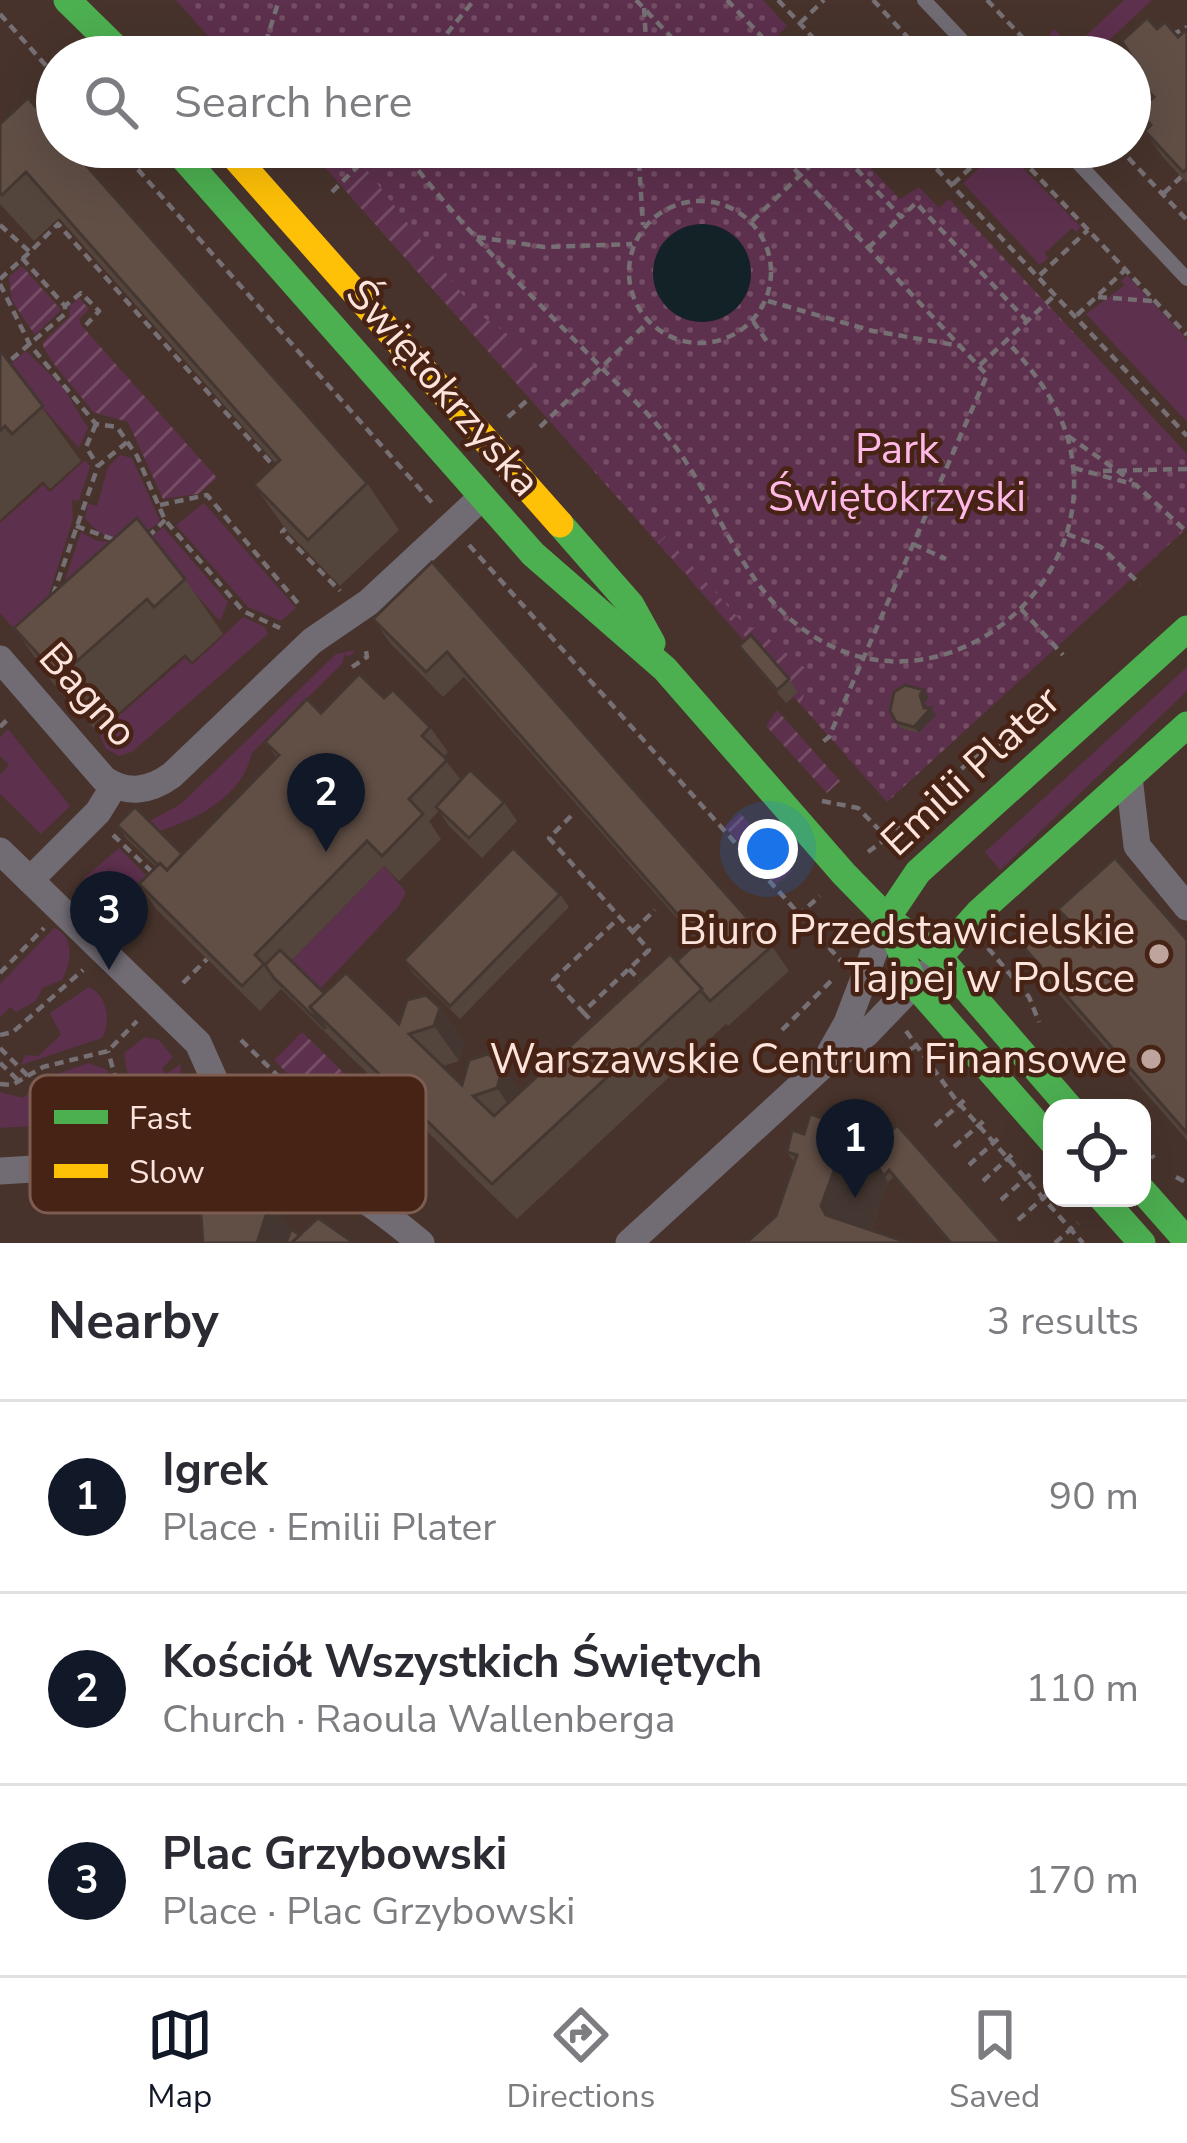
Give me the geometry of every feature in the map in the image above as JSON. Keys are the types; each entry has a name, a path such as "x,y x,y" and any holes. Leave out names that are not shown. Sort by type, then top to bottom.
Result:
{"street":[{"path":"67,0 100,36"},
{"path":"94,31 97,36"},
{"name":"Świętokrzyska","path":"192,168 482,497 555,575 665,669 887,918 939,957 1062,1099"},
{"name":"Świętokrzyska","path":"245,168 631,605 665,669"},
{"path":"30,880 98,812 114,786 142,789 172,775 312,641 369,602 482,497"},
{"name":"Emilii Plater","path":"821,1066 848,1023 887,918 918,872 1187,629"},
{"name":"Bagno","path":"0,659 68,744 114,786"},
{"name":"Emilii Plater","path":"629,1243 821,1066 866,1034 979,912 1187,725"},
{"path":"1130,777 1137,846 1187,907"},
{"path":"0,851 206,1055 213,1075"},
{"name":"Świętokrzyska","path":"887,918 914,984 1043,1131"},
{"path":"0,1171 30,1169"},
{"path":"1151,1197 1177,1218 1187,1240"},
{"path":"1110,1207 1142,1243"},
{"path":"376,1213 421,1243"}],"lane":[{"path":"924,0 958,36"},
{"path":"1083,168 1187,279"}],"path":[{"path":"268,36 279,0"},
{"path":"445,36 474,0"},
{"path":"636,0 670,36"},
{"path":"727,0 761,36"},
{"path":"778,0 812,36"},
{"path":"800,23 824,0"},
{"path":"873,0 906,36"},
{"path":"980,7 988,0 1021,36"},
{"path":"644,8 646,36"},
{"path":"0,14 36,54"},
{"path":"1163,36 1187,27"},
{"path":"137,168 444,517"},
{"path":"332,192 355,168"},
{"path":"418,168 682,456 758,588 811,634 863,659 910,661 957,651 1021,610 1049,574 1067,534 1074,467 1066,435 1044,386 1006,340"},
{"path":"639,168 643,227"},
{"path":"794,168 987,375 863,659 820,744"},
{"path":"752,221 808,168"},
{"path":"853,168 901,217"},
{"path":"936,168 1187,436"},
{"path":"952,185 970,168"},
{"path":"1030,168 1187,335"},
{"path":"1138,168 1187,220"},
{"path":"1162,194 1181,177"},
{"path":"696,200 725,204 752,221 766,244 772,273 766,300 753,321 729,338 702,344 667,337 648,322 628,283 634,244 643,227 667,208 696,200"},
{"path":"868,248 916,203 1027,321"},
{"path":"278,471 58,224 0,282 30,344 96,424 117,427 128,441 166,520 243,611 280,628"},
{"path":"0,225 30,252"},
{"path":"1038,277 1088,230"},
{"path":"47,235 56,245"},
{"path":"477,237 544,248 634,244"},
{"path":"0,369 65,314 65,306 22,258"},
{"path":"1075,317 1125,270"},
{"path":"65,306 85,293 99,311 86,325"},
{"path":"978,366 1055,295"},
{"path":"1096,297 1138,297 1157,304"},
{"path":"766,300 873,331 961,346"},
{"path":"753,321 768,343"},
{"path":"540,427 648,322"},
{"path":"496,423 530,398"},
{"path":"96,424 86,447 98,466"},
{"path":"1066,435 1123,471 1187,532"},
{"path":"50,605 98,466 128,441"},
{"path":"1074,467 1187,469"},
{"path":"1098,471 1136,485"},
{"path":"160,505 207,495 302,607"},
{"path":"296,519 282,532 340,591"},
{"path":"76,526 133,544 166,520"},
{"path":"459,533 797,916 847,966 782,1030"},
{"path":"1067,534 1101,547 1140,584"},
{"path":"913,544 946,560"},
{"path":"1021,610 1063,655"},
{"path":"352,667 367,657 367,651"},
{"path":"0,727 7,720"},
{"path":"868,851 972,759"},
{"path":"775,794 851,805 898,850"},
{"path":"572,816 550,838 650,950 583,1012"},
{"path":"113,835 161,880"},
{"path":"797,916 819,897"},
{"path":"633,931 655,910"},
{"path":"610,1041 553,980 620,917"},
{"path":"0,973 52,920"},
{"path":"980,938 1029,997 1044,1032"},
{"path":"0,1035 13,1032 68,986 89,964 98,945"},
{"path":"183,983 207,959"},
{"path":"629,969 656,998"},
{"path":"31,1075 108,1051 142,1015"},
{"path":"898,1023 978,1126 1043,1198 1018,1220"},
{"path":"241,1040 277,1075"},
{"path":"0,1048 28,1076 0,1084"},
{"path":"108,1051 115,1075"},
{"path":"0,1063 19,1081"},
{"path":"935,1126 968,1097"},
{"path":"954,1147 987,1118"},
{"path":"969,1165 1002,1135"},
{"path":"983,1181 1016,1151"},
{"path":"1000,1200 1034,1171"},
{"path":"1051,1207 1083,1243"},
{"path":"1055,1243 1079,1222"}],"green space":[{"path":"176,0 763,0 787,26 779,36 208,36"},
{"path":"1124,0 1152,0 1113,36 1086,36"},
{"name":"Park Świętokrzyski","path":"326,168 871,168 900,199 919,187 939,208 949,199 1187,454 1187,528 887,802 794,697 786,703 748,659 754,652"},
{"path":"979,168 1023,168 1081,227 1076,232 1072,228 1045,253 1048,258 1040,265 963,183"},
{"path":"366,169 476,312 516,340 541,377 526,394 344,189"},
{"path":"22,266 61,310 35,335 12,301 9,277"},
{"path":"1127,275 1187,339 1187,422 1086,314 1125,285 1121,281"},
{"path":"79,298 89,309 79,319 81,325 217,478 198,494 163,499 128,422 93,412 46,352 42,343 69,317 70,306"},
{"path":"26,351 63,387 88,428 79,448 34,398 0,373"},
{"path":"120,455 132,458 160,521 142,534 122,539 102,534 85,518 88,504 97,506 108,467"},
{"path":"85,460 90,466 79,501 72,500 73,519 34,642 27,644 0,613 0,523 43,485 50,492"},
{"path":"204,503 296,608 281,621 248,607 176,525"},
{"path":"163,527 228,602 220,621 175,571 39,658 81,532 97,541 146,542"},
{"path":"665,536 749,630 754,627 810,672 801,705 793,696 797,692 658,543"},
{"path":"243,617 265,627 268,634 132,752 119,756 106,749 99,733 185,658 192,665"},
{"path":"356,650 349,657 345,654 342,664 252,753 228,795 171,827 156,832 146,823 181,804 336,654"},
{"path":"1187,667 1187,691 1000,870 985,852"},
{"path":"777,710 840,781 827,793 766,726"},
{"path":"8,729 70,806 41,834 0,794 0,775 9,765 0,756 0,737"},
{"path":"740,813 792,871 776,884 725,827"},
{"path":"119,848 151,880 120,912 84,878"},
{"path":"384,866 406,892 398,907 318,991 289,963"},
{"path":"54,928 66,937 70,950 62,980 42,988 36,1001 16,1012 10,1007 0,1017 0,984"},
{"path":"89,987 106,1010 102,1038 21,1065 25,1055 38,1056 61,1035 50,1013"},
{"path":"302,1032 346,1075 289,1075 274,1060"},
{"path":"145,1037 159,1040 173,1057 162,1068 166,1074 181,1064 180,1075 127,1075 124,1053"},
{"path":"89,1063 107,1070 108,1075 54,1075"},
{"path":"0,1092 23,1098 30,1092 30,1126 0,1128"}],"shaded area":[{"path":"702,224 737,238 751,273 737,308 702,322 667,308 653,273 667,238"}],"building":[{"path":"1147,18 1157,29 1165,22 1178,37 1187,29 1187,169 1183,172 1151,137 1151,36 1127,36"},
{"path":"28,98 36,107 36,168 89,168 367,483 308,540 254,485 280,460 26,172 0,193 0,124"},
{"path":"0,350 43,406 12,434 5,426 0,431"},
{"path":"137,518 185,579 154,607 147,599 59,677 14,628"},
{"path":"432,562 772,946 710,1001 676,962 700,940 447,652 426,672 373,619"},
{"path":"751,635 789,679 777,690 739,646"},
{"path":"359,674 384,698 393,690 430,727 422,736 447,760 409,799 423,814 382,856 367,841 255,955 264,964 242,986 139,884 160,863 167,870 279,755 265,742 307,699 321,713"},
{"path":"905,685 924,690 920,695 924,708 931,708 914,727 896,722 890,711 894,692"},
{"path":"470,770 504,802 469,838 436,807"},
{"path":"135,807 182,854 167,870 117,825"},
{"path":"513,848 560,894 450,1006 404,960"},
{"name":"Warszawskie Centrum Finansowe","path":"1115,858 1187,940 1187,1133 1019,942 1056,942 1074,926 1058,909"},
{"path":"280,950 325,994 310,1007 326,1029 265,965"},
{"path":"670,954 702,989 492,1184 426,1120 426,1075 380,1075 310,1007 346,973 399,1024 407,1000 426,995 440,1008 434,1026 409,1034 462,1085 469,1060 488,1054 503,1068 497,1088 473,1096 494,1116"},
{"path":"810,1114 850,1127 821,1206 826,1215 909,1243 746,1243 776,1216 797,1155 787,1152 792,1130 804,1134"},
{"path":"897,1125 1002,1243 951,1243 889,1170 884,1176 869,1154"},
{"path":"201,1213 267,1213 257,1243 203,1243"},
{"path":"318,1218 354,1243 291,1243"},
{"path":"291,1229 300,1235 286,1243"}],"traffic: fast":[{"path":"67,0 104,36"},
{"path":"193,168 533,554 665,669 844,874 887,918 939,957 1062,1099"},
{"path":"560,524 631,605 652,643"},
{"path":"887,918 918,872 1187,629"},
{"path":"939,957 979,912 1187,725"},
{"path":"887,918 914,984 1043,1131"},
{"path":"1151,1200 1187,1241"},
{"path":"1110,1207 1142,1243"}],"traffic: slow":[{"path":"245,168 560,524"}],"place":[{"name":"Kościół Wszystkich Świętych","path":"326,852"},
{"name":"Biuro Przedstawicielskie Tajpej w Polsce","path":"1159,954"},
{"name":"Plac Grzybowski","path":"109,970"},
{"name":"Warszawskie Centrum Finansowe","path":"1151,1059"},
{"name":"Igrek","path":"855,1198"}]}
